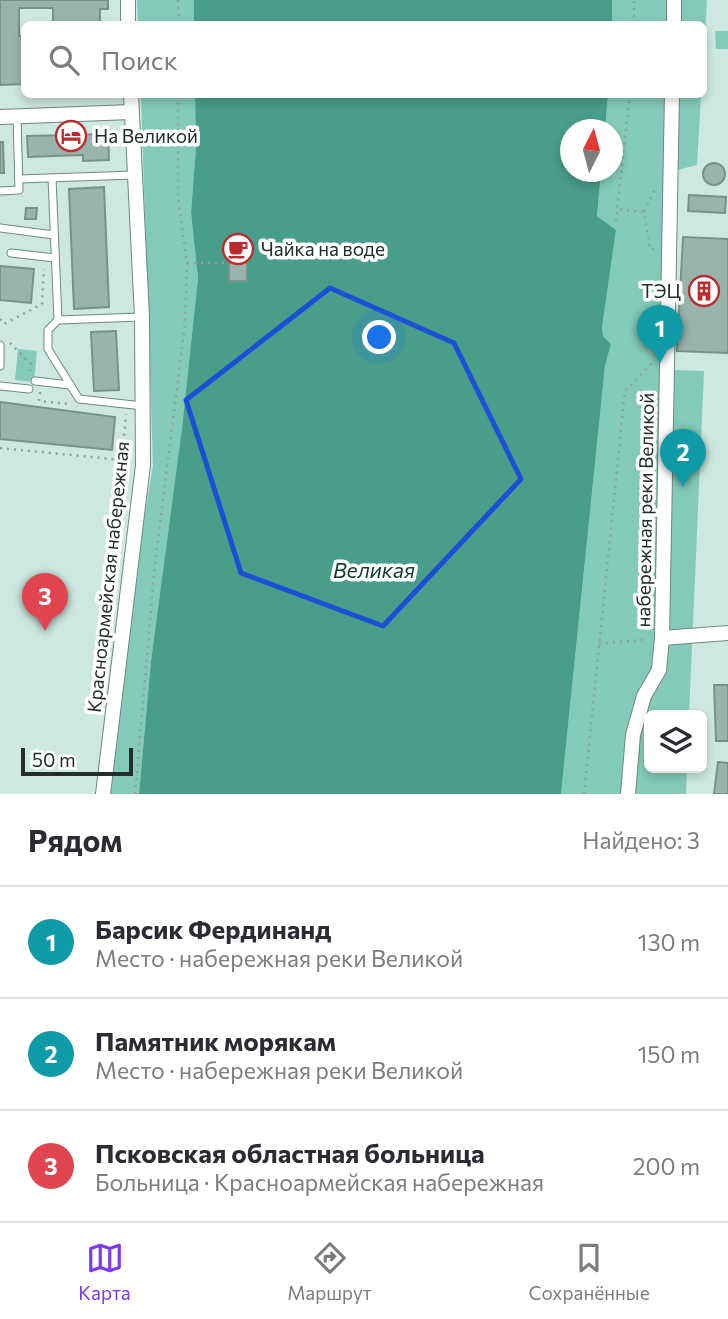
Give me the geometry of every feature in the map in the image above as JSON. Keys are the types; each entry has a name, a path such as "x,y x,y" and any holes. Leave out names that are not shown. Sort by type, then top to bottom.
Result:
{"street":[{"path":"128,0 128,21"},
{"path":"674,0 674,21"},
{"name":"Красноармейская набережная","path":"103,794 142,478 142,317 131,98"},
{"name":"набережная реки Великой","path":"628,794 636,722 644,695 659,670 662,638 672,98"},
{"path":"0,117 131,112"},
{"path":"662,638 728,633"}],"lane":[{"path":"0,191 19,190 17,116"},
{"path":"19,179 134,175"},
{"path":"52,178 58,320"},
{"path":"0,228 54,235"},
{"path":"11,254 55,258"},
{"path":"142,317 58,320 48,330 48,349 79,399 143,406"},
{"path":"0,345 0,366"},
{"path":"35,381 70,385"},
{"path":"0,386 29,388"}],"path":[{"path":"178,0 178,21"},
{"path":"634,0 634,21"},
{"path":"135,794 155,563 185,324 187,263 178,199 178,98"},
{"path":"617,221 630,98"},
{"path":"649,238 644,212 653,192"},
{"path":"617,209 644,212"},
{"path":"0,319 4,324 42,304 44,257"},
{"path":"187,263 229,263"},
{"path":"9,342 31,365"},
{"path":"584,794 625,391 668,348"},
{"path":"0,447 122,460 127,404"},
{"path":"599,644 662,638"}],"highlighted area":[{"path":"330,288 454,343 521,479 383,626 241,573 186,400"}],"shaded area":[{"path":"137,0 194,0 194,21 138,21"},
{"path":"612,0 707,0 706,21 612,21"},
{"path":"715,31 728,31 728,49 716,49"},
{"path":"141,98 195,98 196,147 191,213 198,278 182,428 151,661 139,794 110,794 134,577 153,466"},
{"path":"608,98 701,98 697,165 677,170 673,370 704,371 689,710 644,710 644,773 687,773 686,794 561,794 605,366 611,344 603,336 602,328 616,230 597,216 600,182 623,182 623,119 606,119"},
{"path":"18,349 37,351 34,382 15,380"}],"water":[{"path":"194,0 612,0 612,21 194,21"},
{"name":"Великая","path":"195,98 608,98 606,119 560,119 560,182 600,182 597,216 616,230 602,328 603,336 611,344 605,366 561,794 139,794 151,661 182,428 198,278 191,213 196,147"}],"building":[{"path":"0,0 108,0 108,9 100,9 100,21 53,21 53,8 19,8 21,84 0,85"},
{"path":"108,134 109,160 83,161 83,155 28,157 27,136"},
{"path":"0,142 3,142 4,173 0,173"},
{"path":"714,163 722,166 725,174 722,182 714,185 706,182 703,174 706,166"},
{"path":"104,187 109,307 74,309 69,189"},
{"path":"689,195 726,197 725,213 688,211"},
{"path":"26,208 37,208 36,219 25,219"},
{"name":"Чайка на воде","path":"229,236 247,236 247,281 229,281"},
{"name":"ТЭЦ","path":"683,237 728,239 728,353 677,351"},
{"path":"0,266 34,269 31,303 0,300"},
{"path":"116,331 119,390 94,391 91,332"},
{"path":"0,402 115,417 112,450 0,439"},
{"path":"714,685 728,685 728,741 716,741"},
{"path":"718,762 728,763 728,794 714,794"}],"place":[{"name":"На Великой","path":"71,136"},
{"name":"Чайка на воде","path":"238,249"},
{"name":"ТЭЦ","path":"704,291"},
{"name":"Барсик Фердинанд","path":"660,363"},
{"name":"Памятник морякам","path":"683,487"},
{"name":"Псковская областная больница","path":"45,631"}]}
